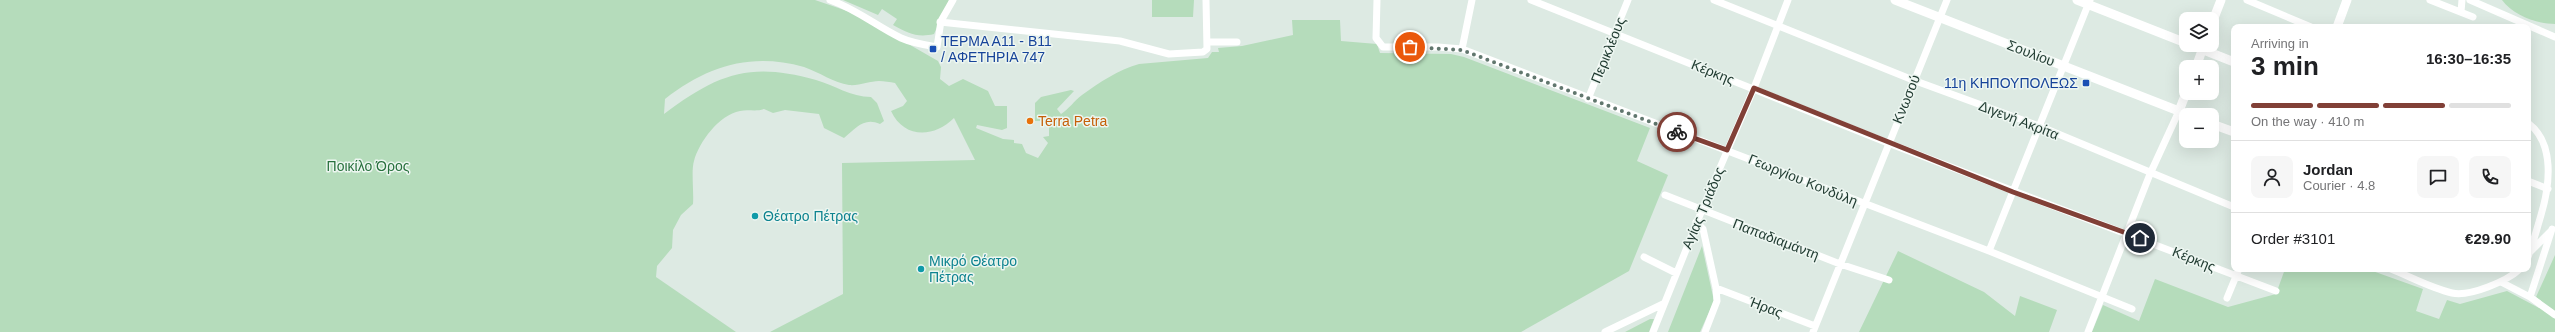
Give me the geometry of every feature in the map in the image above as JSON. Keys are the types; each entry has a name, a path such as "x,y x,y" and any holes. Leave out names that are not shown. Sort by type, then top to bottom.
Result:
{"street":[{"path":"830,0 853,9 900,38 914,43 937,47 940,22 953,0"},
{"path":"940,22 1120,40 1169,54 1202,52 1207,46 1206,0"},
{"name":"Γεωργίου Κονδύλη","path":"1377,0 1376,38 1379,44 1383,47 1438,47 1462,50 1989,251 2132,309"},
{"path":"1462,50 1472,0"},
{"name":"Κέρκης","path":"1531,0 2013,192 2127,233 2276,291"},
{"name":"Περικλέους","path":"1588,99 1628,0"},
{"name":"Διγενή Ακρίτα","path":"1714,0 1913,80 2039,126 2150,174 2231,206"},
{"name":"Αγίας Τριάδος","path":"1653,332 1696,222 1754,88 1788,0"},
{"name":"Σουλίου","path":"1895,0 2179,111"},
{"name":"Κνωσού","path":"1814,329 1913,80 1947,0"},
{"path":"2077,0 2089,2 2179,40"},
{"path":"2216,12 2220,0"},
{"path":"2247,0 2304,24"},
{"path":"2338,24 2347,0"},
{"path":"2430,0 2473,17"},
{"path":"2461,12 2462,0"},
{"path":"2470,0 2525,24"},
{"path":"1989,251 2089,2"},
{"path":"2531,27 2555,37"},
{"path":"1207,46 1237,42"},
{"path":"2213,52 2231,61"},
{"path":"2088,332 2103,298 2150,174 2179,111"},
{"path":"2531,126 2545,140 2551,154 2552,169 2548,190 2531,247"},
{"path":"2219,127 2231,131"},
{"path":"2531,182 2548,190"},
{"name":"Παπαδιαμάντη","path":"1664,195 1840,264 1889,280"},
{"path":"1696,222 1703,229 1716,288 1717,301 1705,332"},
{"path":"2531,252 2554,228"},
{"path":"2530,297 2554,228"},
{"path":"1644,258 1676,273"},
{"path":"2226,298 2238,272"},
{"path":"2399,272 2453,293 2472,291 2501,282 2516,272"},
{"path":"2501,282 2530,297 2555,315"},
{"name":"Ήρας","path":"1716,288 1814,329"},
{"path":"1605,332 1663,304"}],"green space":[{"name":"Ποικίλο Όρος","path":"0,0 815,0 856,14 938,61 941,67 940,79 949,86 963,79 988,91 995,106 1007,106 1007,128 1002,130 977,125 976,128 1003,139 1014,140 1014,143 1022,144 1026,153 1038,158 1048,143 1043,137 1049,136 1049,121 1035,121 1035,103 1041,97 1071,90 1074,91 1057,109 1061,114 1067,110 1079,97 1109,77 1139,64 1208,58 1212,52 1219,52 1218,48 1242,46 1293,35 1292,20 1340,20 1341,41 1377,44 1380,53 1451,54 1464,57 1650,128 1637,161 1668,175 1629,271 1521,332 770,332 843,294 842,163 975,160 954,118 946,125 929,132 911,131 904,127 891,111 903,106 907,101 895,83 879,81 849,85 838,82 804,67 766,61 748,62 713,70 697,78 665,99 664,114 701,89 718,81 735,75 753,72 772,72 793,74 823,82 856,95 871,97 877,103 884,121 880,124 869,122 860,125 844,138 824,128 819,114 785,110 773,113 764,109 743,110 725,118 711,130 705,138 700,146 693,165 693,204 681,215 673,230 672,248 657,266 656,277 736,332 0,332"},
{"path":"843,0 949,0 934,34 918,35 893,25 897,19 882,9 878,15"},
{"path":"1152,0 1194,0 1193,17 1152,17"},
{"path":"2502,0 2555,0 2555,24 2548,24 2526,18 2512,10"},
{"path":"1702,246 1714,301 1700,332 1668,332"},
{"path":"1898,251 1984,292 2015,316 2020,296 2057,310 2049,332 1859,332"},
{"path":"2555,255 2555,332 2092,332 2103,305 2139,321 2155,279 2228,307 2276,294 2284,272 2375,272 2423,289 2416,311 2439,319 2447,300 2460,304 2507,291 2539,308 2542,302 2536,297"},
{"path":"1650,319 1654,319 1649,332 1625,332"}],"way so far":[{"path":"1410,47 1438,47 1462,50 1677,132"}],"place":[{"name":"ΤΕΡΜΑ Α11 - Β11 / ΑΦΕΤΗΡΙΑ 747","path":"933,49"},
{"name":"11η ΚΗΠΟΥΠΟΛΕΩΣ","path":"2086,83"},
{"name":"Terra Petra","path":"1030,121"},
{"name":"Θέατρο Πέτρας","path":"755,216"},
{"name":"Μικρό Θέατρο Πέτρας","path":"921,269"}],"route":[{"path":"1677,132 1727,150 1754,88 2013,192 2140,238"}]}
